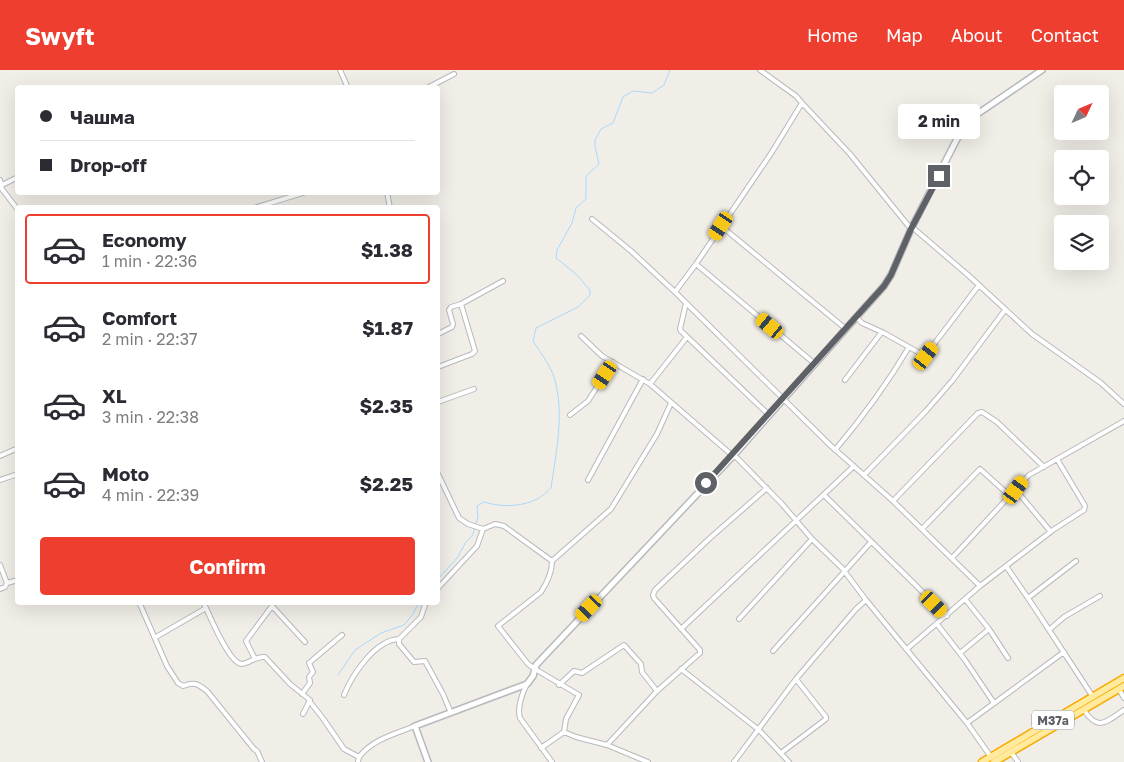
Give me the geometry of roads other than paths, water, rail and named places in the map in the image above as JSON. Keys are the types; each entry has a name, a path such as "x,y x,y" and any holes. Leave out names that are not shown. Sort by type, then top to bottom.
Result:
{"highway":[{"name":"M37a","path":"992,760 1124,678"},
{"name":"M37a","path":"982,762 1011,752 1121,687"}],"street":[{"path":"340,70 347,85"},
{"path":"760,70 796,96 850,154 911,228 979,285 1032,334 1101,383 1124,404"},
{"path":"552,762 522,723 519,714 524,691 533,676 536,665 733,456 887,281 911,228 962,129 970,119 1041,70"},
{"path":"433,85 454,74"},
{"path":"675,292 772,152 802,103"},
{"path":"15,179 1,186 15,206"},
{"path":"264,205 296,195"},
{"path":"592,218 675,292 835,450 893,501 980,586"},
{"path":"721,226 846,329"},
{"path":"696,264 814,364"},
{"path":"440,333 452,327 454,322 450,310 451,307 461,304 503,281"},
{"path":"856,317 862,323 926,356 979,285"},
{"path":"686,303 680,328 686,337 769,414"},
{"path":"440,365 472,354 475,351 461,304"},
{"path":"864,475 947,387 1005,310"},
{"path":"845,380 881,333"},
{"path":"582,336 594,350 650,384 737,458 812,539 845,571 866,600 968,723 992,760"},
{"path":"650,384 686,337"},
{"path":"835,450 862,419 892,377 909,347"},
{"path":"570,415 588,401 613,362"},
{"path":"588,480 643,379"},
{"path":"440,401 474,389"},
{"path":"541,748 564,732 566,719 579,696 535,670 498,626 541,592 548,579 552,561 611,509 658,434 671,403"},
{"path":"893,501 978,412 982,412 997,422 1044,467"},
{"path":"952,558 1029,475 1124,421"},
{"path":"0,456 15,449"},
{"path":"907,649 980,586 1050,532 1084,510 1085,506 1057,459"},
{"path":"681,629 854,466"},
{"path":"922,529 980,469 1010,496"},
{"path":"0,480 15,475"},
{"path":"440,478 459,518 483,528 495,524 504,526 552,561"},
{"path":"607,745 657,691 700,652 654,598 655,590 766,488"},
{"path":"1016,490 1050,532"},
{"path":"824,495 947,616"},
{"path":"440,586 477,546 483,528"},
{"path":"739,619 812,539"},
{"path":"773,651 871,542"},
{"path":"1028,598 1076,560"},
{"path":"0,565 7,583"},
{"path":"1006,566 1093,697"},
{"path":"0,589 4,588 7,583 15,581"},
{"path":"1049,630 1064,617 1100,596"},
{"path":"965,599 989,629 1008,658"},
{"path":"734,762 796,679 856,609 866,600"},
{"path":"140,605 167,666 178,683 183,686 193,682 206,690 257,751 262,762"},
{"path":"204,605 234,661 242,664 261,657 265,658 290,684 310,700 344,749 359,757"},
{"path":"254,659 246,641 270,605"},
{"path":"272,605 305,642"},
{"path":"344,695 356,670 367,658 393,639 399,639 421,616 425,605"},
{"path":"156,637 206,608"},
{"path":"937,624 960,653 994,703"},
{"path":"960,653 989,629"},
{"path":"302,694 310,683 309,677 313,672 309,663 342,635"},
{"path":"399,639 399,644 414,662 425,661 443,694 450,713"},
{"path":"560,685 572,672 582,673 624,645 641,664 642,672 657,691"},
{"path":"968,723 1064,652"},
{"path":"680,669 759,730 789,762"},
{"path":"781,752 826,719 796,679"},
{"path":"358,762 359,757 368,746 377,741 527,684"},
{"path":"1121,687 1124,698"},
{"path":"303,714 310,702"},
{"path":"1084,710 1092,722 1096,724 1105,722 1124,710"},
{"path":"415,726 428,762"},
{"path":"564,732 607,745 648,762"},
{"path":"1011,752 1018,762"}],"waterway":[{"path":"476,524 478,517 477,506 484,502 497,505 523,504 537,499 551,488 557,447 559,404 554,377 533,341 536,328 578,307 590,295 590,290 576,274 556,258 557,250 572,223 576,208 586,199 586,176 599,164 595,140 601,129 613,123 623,97 633,91 652,93 664,85 670,70"},
{"path":"440,577 457,558 466,542 472,536 475,528"},
{"path":"338,675 355,650 381,633 404,625 418,605"}]}
